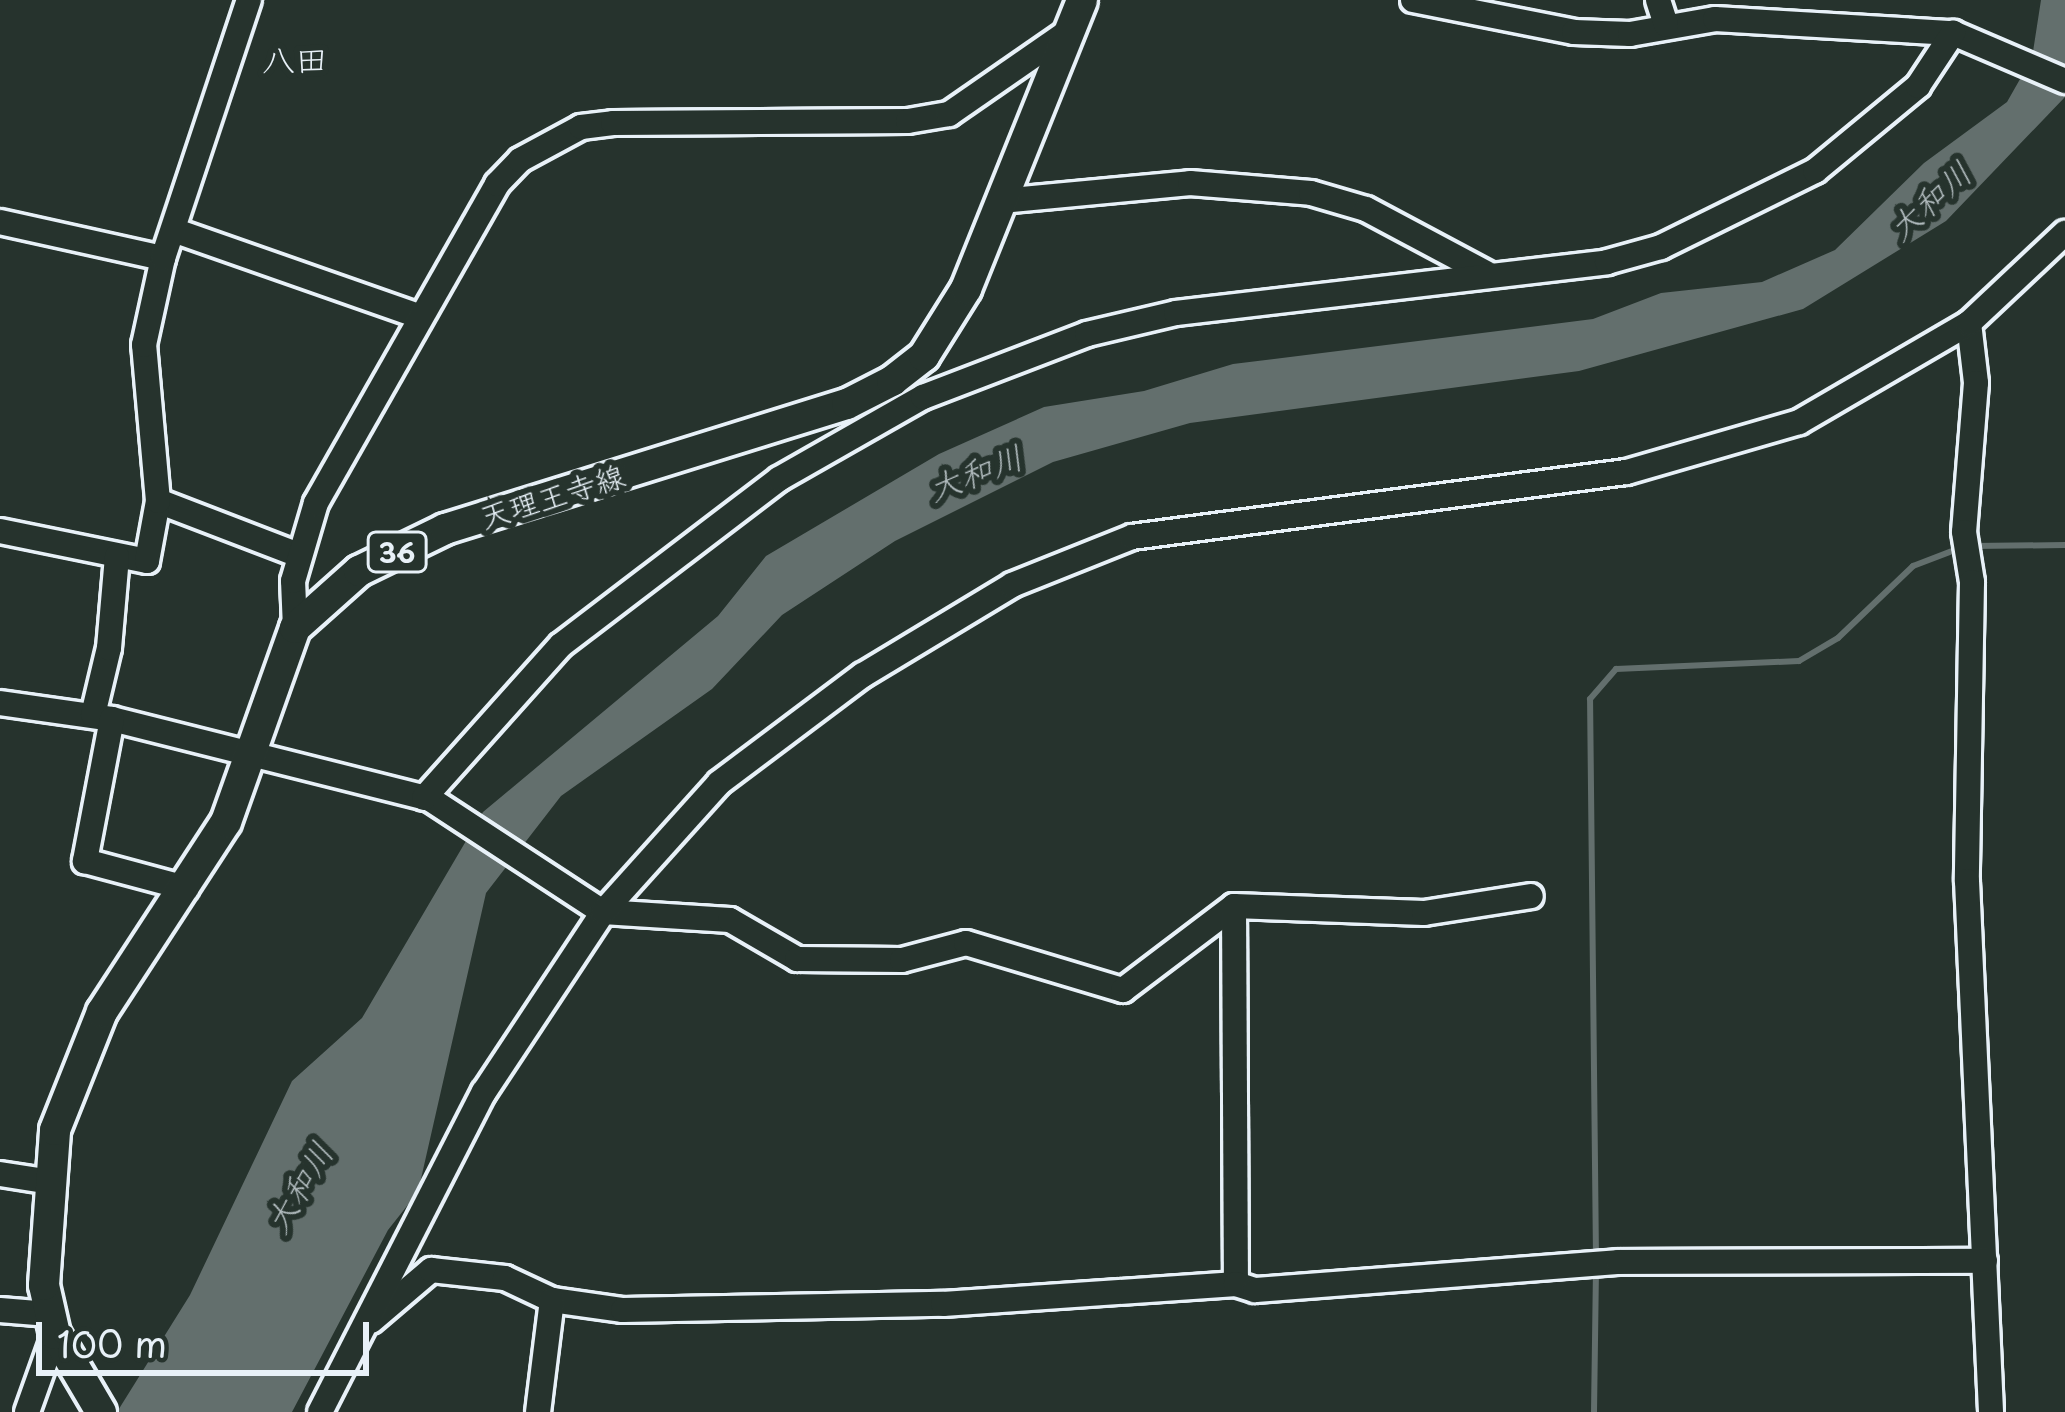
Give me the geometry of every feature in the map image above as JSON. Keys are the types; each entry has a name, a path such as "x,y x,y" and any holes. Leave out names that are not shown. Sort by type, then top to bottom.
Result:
{"main road":[{"name":"天理王寺線","path":"92,1400 52,1324 45,1181 74,1070 130,964 186,888 226,822 296,628 359,571 445,529 847,404 892,381 946,326 1082,0"}],"street":[{"path":"0,532 147,562 158,501 144,345 163,258 249,0"},
{"path":"1413,0 1574,32 1630,34 1666,25 1820,22 1957,34 2065,81"},
{"path":"1658,0 1666,25"},
{"path":"296,628 291,605 299,556 316,503 497,184 549,140 614,123 908,121 949,114 1069,31"},
{"path":"427,799 561,645 779,479 923,397 1002,362 1154,318 1625,257 1773,199 1918,86 1957,34"},
{"path":"1001,201 1190,184 1311,193 1385,218 1486,273"},
{"path":"0,222 163,258"},
{"path":"172,230 419,316"},
{"path":"320,1412 484,1092 600,910 655,845 773,742 880,664 1074,555 1198,523 1544,486 1702,454 1799,422 1970,323 2065,233"},
{"path":"1970,323 1976,382 1964,532 1972,582 1967,881 1990,1412"},
{"path":"158,501 299,556"},
{"path":"117,556 85,861 186,888"},
{"path":"0,704 102,717 427,799 600,910 730,920 797,959 902,959 966,943 1123,990 1234,906 1424,913 1532,896"},
{"path":"1234,906 1236,1284"},
{"path":"0,1174 45,1181"},
{"path":"357,1336 431,1270 505,1278 551,1300 623,1310 943,1304 1236,1284 1255,1290 1618,1262 1985,1262"},
{"path":"538,1412 551,1300"},
{"path":"0,1310 52,1324 27,1412"}],"water":[{"name":"大和川","path":"2041,0 2065,0 2065,97 1946,221 1803,309 1579,371 1190,423 1053,462 895,541 782,615 712,689 561,796 486,893 418,1192 388,1230 292,1412 117,1412 190,1295 292,1081 362,1018 483,812 718,616 766,556 939,454 1044,407 1144,391 1233,364 1593,319 1661,293 1762,282 1835,250 1924,163 2007,102 2032,58"}],"waterway":[{"path":"1973,546 2065,545"},
{"path":"1596,1258 1590,699 1616,669 1799,661 1838,638 1913,566 1960,548"},
{"path":"1594,1412 1596,1272"}],"district":[{"name":"八田","path":"295,59"}]}
